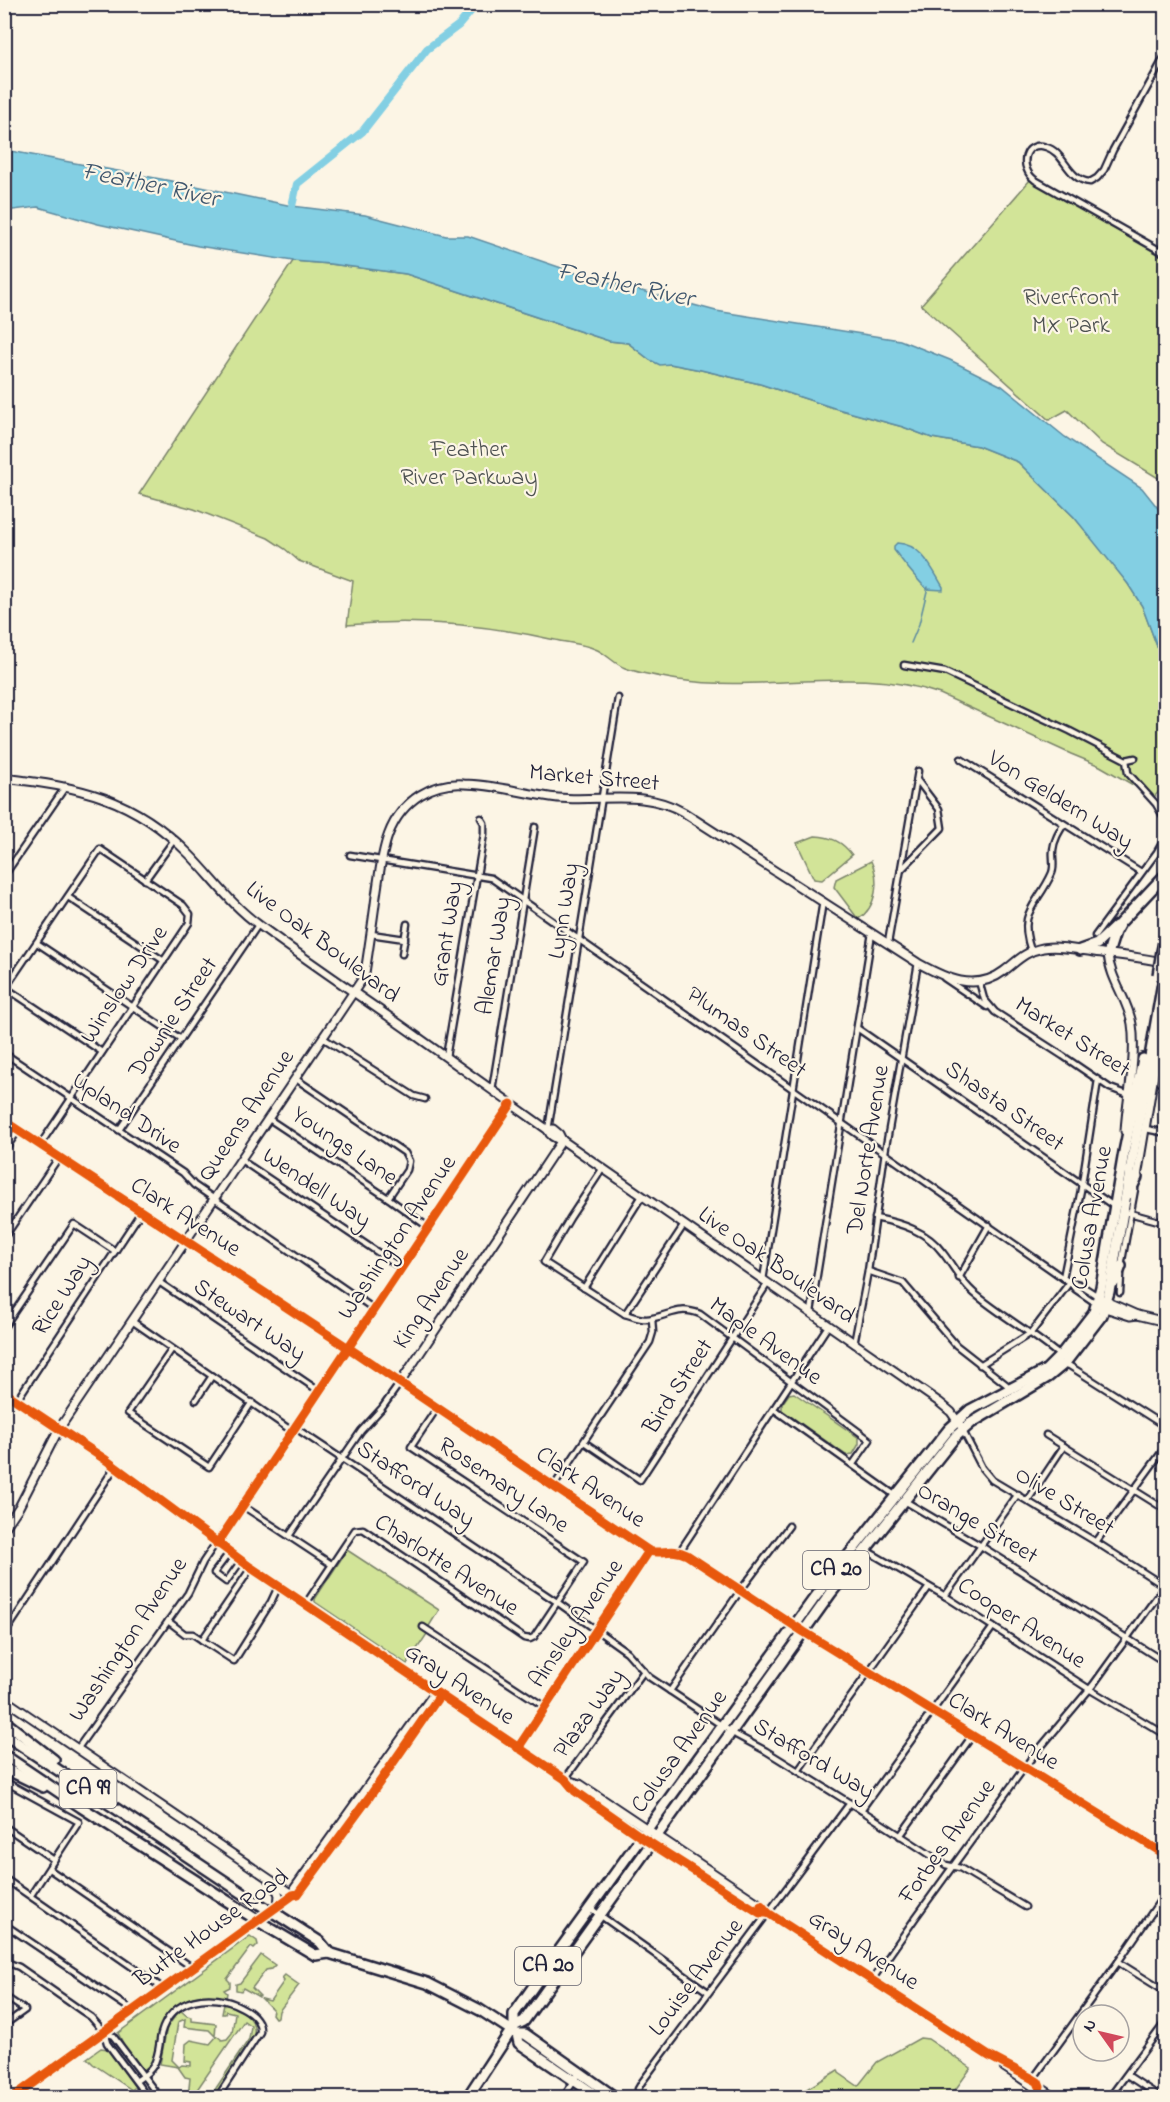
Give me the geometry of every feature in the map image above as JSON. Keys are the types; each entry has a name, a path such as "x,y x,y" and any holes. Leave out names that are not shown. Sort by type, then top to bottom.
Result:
{"highway":[{"path":"1080,950 1097,944 1166,874"},
{"path":"1108,954 1112,938 1120,923"},
{"name":"Colusa Avenue","path":"514,2030 524,2021 654,1840 795,1626 860,1547 904,1501 963,1430 1048,1377 1109,1292 1161,976 1162,951 1166,933"},
{"name":"Colusa Avenue","path":"1102,1303 1123,1211 1124,1152 1161,976 1166,964"},
{"path":"1165,1013 1166,1000"},
{"path":"1125,1199 1137,1177"},
{"path":"1109,1292 1121,1266"},
{"name":"Colusa Avenue","path":"514,2030 514,2014 644,1833 804,1632 895,1495 957,1420 970,1410 1042,1373 1062,1360"},
{"path":"1008,1400 1010,1389"},
{"path":"4,1721 100,1798"},
{"name":"CA 99","path":"4,1734 320,1942 329,1953"},
{"name":"CA 99","path":"4,1755 81,1807 315,1955 329,1953 427,1983 514,2030 519,2043 616,2097"},
{"path":"4,1768 81,1807"},
{"name":"CA 20","path":"467,2097 514,2030"},
{"name":"CA 99","path":"578,2076 600,2097"}],"main road":[{"name":"Live Oak Boulevard","path":"4,778 66,786 100,796 150,822 174,840 235,905 258,925 548,1130 560,1134 562,1140 939,1402 957,1420 963,1430"},
{"name":"Market Street","path":"382,860 388,834 400,812 423,794 441,786 463,784 560,798 649,799 673,807 939,975 962,982 979,981"},
{"name":"Queens Avenue","path":"4,1529 19,1507 59,1429 365,973 382,860"},
{"path":"979,981 1002,972 1018,958 1031,951 1044,948 1080,950 1166,964"},
{"path":"1108,954 1113,977 1132,1025 1132,1056 1124,1152"},
{"name":"Colusa Avenue","path":"1137,1177 1165,1013"},
{"path":"1160,1042 1166,1030"},
{"name":"Clark Avenue","path":"4,1121 649,1551 653,1553 680,1551 804,1632 1166,1855"},
{"name":"King Avenue","path":"400,1383 562,1140"},
{"name":"Plumas Street","path":"1102,1303 1166,1322"},
{"name":"Gray Avenue","path":"6,1396 16,1400 115,1467 278,1587 565,1779 580,1784 644,1833 760,1913 768,1913 989,2056 1038,2082 1040,2087"},
{"name":"Butte House Road","path":"12,2097 293,1895 298,1894 438,1693"},
{"path":"4,1699 293,1895"},
{"path":"270,1880 278,1890 278,1906"},
{"name":"Gray Avenue","path":"989,2056 1030,2084 1056,2097"}],"street":[{"path":"1166,54 1104,170 1097,178 1090,182 1076,177 1050,148 1045,146 1034,147 1026,154 1024,167 1035,180 1166,254"},
{"path":"904,665 945,672 1126,760 1135,758"},
{"name":"Lynn Way","path":"548,1130 618,698"},
{"name":"Von Geldern Way","path":"961,759 1140,873"},
{"path":"1126,760 1128,773 1156,804 1166,821"},
{"path":"888,943 918,771"},
{"path":"901,871 942,828 939,809 917,780"},
{"path":"4,876 66,786"},
{"name":"Grant Way","path":"447,1057 484,834 484,823 481,818"},
{"path":"1031,951 1026,927 1028,912 1052,874 1053,847 1064,824"},
{"name":"Alemar Way","path":"492,1090 535,827"},
{"path":"1095,936 1157,852 1166,836"},
{"path":"102,1052 5,989 100,849 146,880 174,840"},
{"name":"Plumas Street","path":"350,855 491,878 1070,1282 1075,1289 1102,1303"},
{"name":"Winslow Drive","path":"40,1145 189,923 190,914 183,905 146,880"},
{"path":"68,897 164,961"},
{"name":"Bird Street","path":"584,1443 640,1480 765,1282 823,902"},
{"path":"402,954 407,924"},
{"name":"Downie Street","path":"119,1130 258,925"},
{"path":"811,1312 872,933"},
{"path":"371,934 405,939"},
{"path":"37,943 181,1039"},
{"name":"Del Norte Avenue","path":"854,1344 918,963"},
{"name":"Market Street","path":"939,975 1115,1091 1129,1095"},
{"name":"Market Street","path":"979,981 984,999 995,1012"},
{"name":"Shasta Street","path":"857,1028 1123,1211 1166,1223"},
{"path":"323,1038 414,1096 425,1099"},
{"name":"Upland Drive","path":"4,1053 183,1173 194,1185 374,1309"},
{"path":"296,1079 405,1153 409,1161 407,1170 388,1198"},
{"path":"1063,1278 1098,1080"},
{"name":"Washington Avenue","path":"78,1748 188,1593 203,1562 243,1506 511,1104"},
{"name":"Youngs Lane","path":"269,1119 428,1227"},
{"path":"1146,1129 1166,1133"},
{"path":"4,1151 18,1131"},
{"path":"4,1238 59,1157"},
{"name":"Wendell Way","path":"241,1160 401,1268"},
{"name":"Maple Avenue","path":"603,1168 544,1262 625,1314 639,1319 652,1319 672,1312 691,1311 700,1314 870,1440 853,1464"},
{"name":"Colusa Avenue","path":"1120,1293 1123,1211 1137,1177"},
{"path":"584,1288 642,1196"},
{"name":"Rice Way","path":"16,1400 141,1212"},
{"path":"875,1218 912,1228 927,1237 942,1252 959,1278 975,1293 1031,1333 1062,1360 1166,1426"},
{"path":"4,1327 74,1224 114,1251"},
{"path":"625,1314 684,1225"},
{"path":"959,1278 989,1225"},
{"path":"868,1271 903,1283 956,1345 1010,1389"},
{"name":"Stewart Way","path":"159,1282 319,1391"},
{"path":"980,1365 1031,1333 1070,1282"},
{"path":"554,1486 650,1342 653,1332 652,1319"},
{"name":"Stafford Way","path":"132,1321 557,1602 627,1652 644,1671 669,1691 946,1865 960,1868 1025,1907"},
{"path":"680,1551 775,1410 828,1326"},
{"path":"172,1349 128,1413 208,1467 252,1402"},
{"path":"196,1400 212,1376"},
{"name":"King Avenue","path":"289,1536 361,1431 400,1383"},
{"name":"Rosemary Lane","path":"437,1408 411,1447 584,1562 557,1602"},
{"name":"Orange Street","path":"775,1410 904,1501 981,1546 1166,1663"},
{"name":"Olive Street","path":"963,1430 986,1475 1165,1586"},
{"path":"1046,1435 1166,1510"},
{"path":"1028,1500 1064,1446"},
{"path":"1096,1542 1166,1446"},
{"path":"4,1635 115,1467"},
{"path":"945,1596 1017,1494"},
{"path":"243,1506 331,1564"},
{"path":"669,1691 789,1526"},
{"name":"Charlotte Avenue","path":"305,1605 355,1530 363,1529 524,1638 534,1637 557,1602"},
{"name":"Cooper Avenue","path":"860,1547 945,1596 1089,1689 1166,1735"},
{"name":"Ainsley Avenue","path":"518,1748 649,1551"},
{"path":"230,1553 214,1573 226,1582 241,1561"},
{"path":"202,1640 251,1568"},
{"name":"Forbes Avenue","path":"872,1980 907,1928 954,1867 1024,1768 1089,1689 1165,1586"},
{"path":"168,1621 185,1634 193,1634 234,1661 278,1587"},
{"path":"798,1771 929,1587"},
{"path":"423,1627 545,1707"},
{"path":"861,1810 993,1627"},
{"name":"Plaza Way","path":"565,1779 644,1671"},
{"path":"900,1836 972,1736"},
{"path":"4,1781 79,1822 31,1896"},
{"name":"Louise Avenue","path":"642,2097 638,2089 850,1803"},
{"path":"4,1826 54,1860"},
{"path":"49,1869 193,1968"},
{"path":"4,1878 164,1989"},
{"path":"1088,2003 1166,1892"},
{"path":"590,1908 708,1992"},
{"path":"4,1924 134,2011"},
{"path":"4,1961 19,1967 91,2017 104,2032 113,2036 160,2097"},
{"path":"1118,1962 1166,1992"},
{"path":"4,1996 25,2010 4,2025"},
{"path":"136,2081 155,2064 165,2025 176,2010 193,2000 206,1998 227,2001 246,2009 253,2015 259,2023 260,2032 217,2097"},
{"path":"1109,2097 1166,2020"},
{"path":"1033,2079 1071,2026"},
{"path":"104,2032 107,2043 148,2097"},
{"path":"1127,2075 1162,2097"},
{"path":"563,2097 578,2076"}],"green space":[{"name":"Riverfront MX Park","path":"1030,180 1165,258 1165,503 1160,479 1102,444 1067,410 1049,420 921,305"},
{"name":"Feather River Parkway","path":"293,261 406,274 609,341 628,343 650,360 660,364 701,370 760,384 903,427 932,438 978,446 1018,462 1074,517 1107,556 1142,606 1165,668 1165,785 1154,797 1100,766 940,694 908,685 843,680 711,683 679,680 625,668 599,651 586,646 504,630 452,624 399,622 347,625 353,581 299,561 268,538 194,509 139,494"},
{"path":"815,836 836,841 852,855 822,880 814,879 797,843"},
{"path":"871,861 876,884 875,893 869,908 858,919 834,887 836,879"},
{"path":"794,1393 859,1438 859,1444 853,1454 846,1455 782,1410 782,1404 789,1394"},
{"path":"347,1550 439,1610 427,1634 407,1664 315,1602"},
{"path":"250,1936 257,1941 258,1945 254,1949 251,1947 227,1979 230,1987 224,1990 227,1993 226,1998 196,1997 178,2004 164,2018 154,2057 148,2067 143,2070 125,2047 118,2033"},
{"path":"261,1955 275,1965 266,1970 252,1988 260,1996 243,1988 241,1991 236,1990 236,1984 240,1983"},
{"path":"285,1975 299,1985 279,2011 278,2017 275,2018 272,2014 273,2010 262,1999 270,2001 284,1981 282,1978"},
{"path":"224,2004 241,2010 250,2018 254,2028 252,2040 243,2057 214,2097 210,2097 249,2039 251,2026 244,2021 192,2097 188,2097 190,2078 185,2077 178,2067 160,2064 167,2027 180,2010 192,2017 192,2021 216,2024 215,2036 209,2030 184,2027 185,2019 178,2022 172,2060 179,2067 191,2066 191,2062 185,2061 186,2044 191,2040 210,2044 217,2036 222,2040 227,2039 232,2033 235,2013 226,2011 222,2014"},
{"path":"920,2038 928,2039 971,2068 950,2097 800,2098 797,2095 838,2070 858,2086 877,2062"},
{"path":"101,2048 108,2049 135,2087 132,2090 87,2058"}],"water":[{"name":"Feather River","path":"5,150 292,206 365,215 446,236 468,236 582,275 716,311 900,340 950,360 1002,386 1065,437 1142,488 1165,517 1165,668 1142,606 1128,584 1074,517 1018,462 978,446 932,438 903,427 760,384 670,364 660,365 628,343 609,341 406,274 293,261 198,246 98,224 38,207 5,211"},
{"path":"897,543 906,544 920,553 930,565 943,590 927,589 923,585 894,550"}],"waterway":[{"path":"292,206 297,184 362,132 427,49 459,25 477,4"},
{"path":"911,643 919,624 928,587"}],"railway":[{"path":"4,9 8,4"}],"cycle path":[{"path":"217,1544 511,1104"},
{"path":"4,1121 356,1353 649,1551 672,1551 687,1555 804,1632 1166,1855"},
{"path":"4,1392 106,1460 250,1567 565,1779 575,1791 641,1837 760,1913 768,1913"},
{"path":"518,1748 649,1551"},
{"path":"12,2098 293,1895 298,1894 440,1695"},
{"path":"761,1905 768,1913 989,2056 1038,2082 1040,2087"}]}
